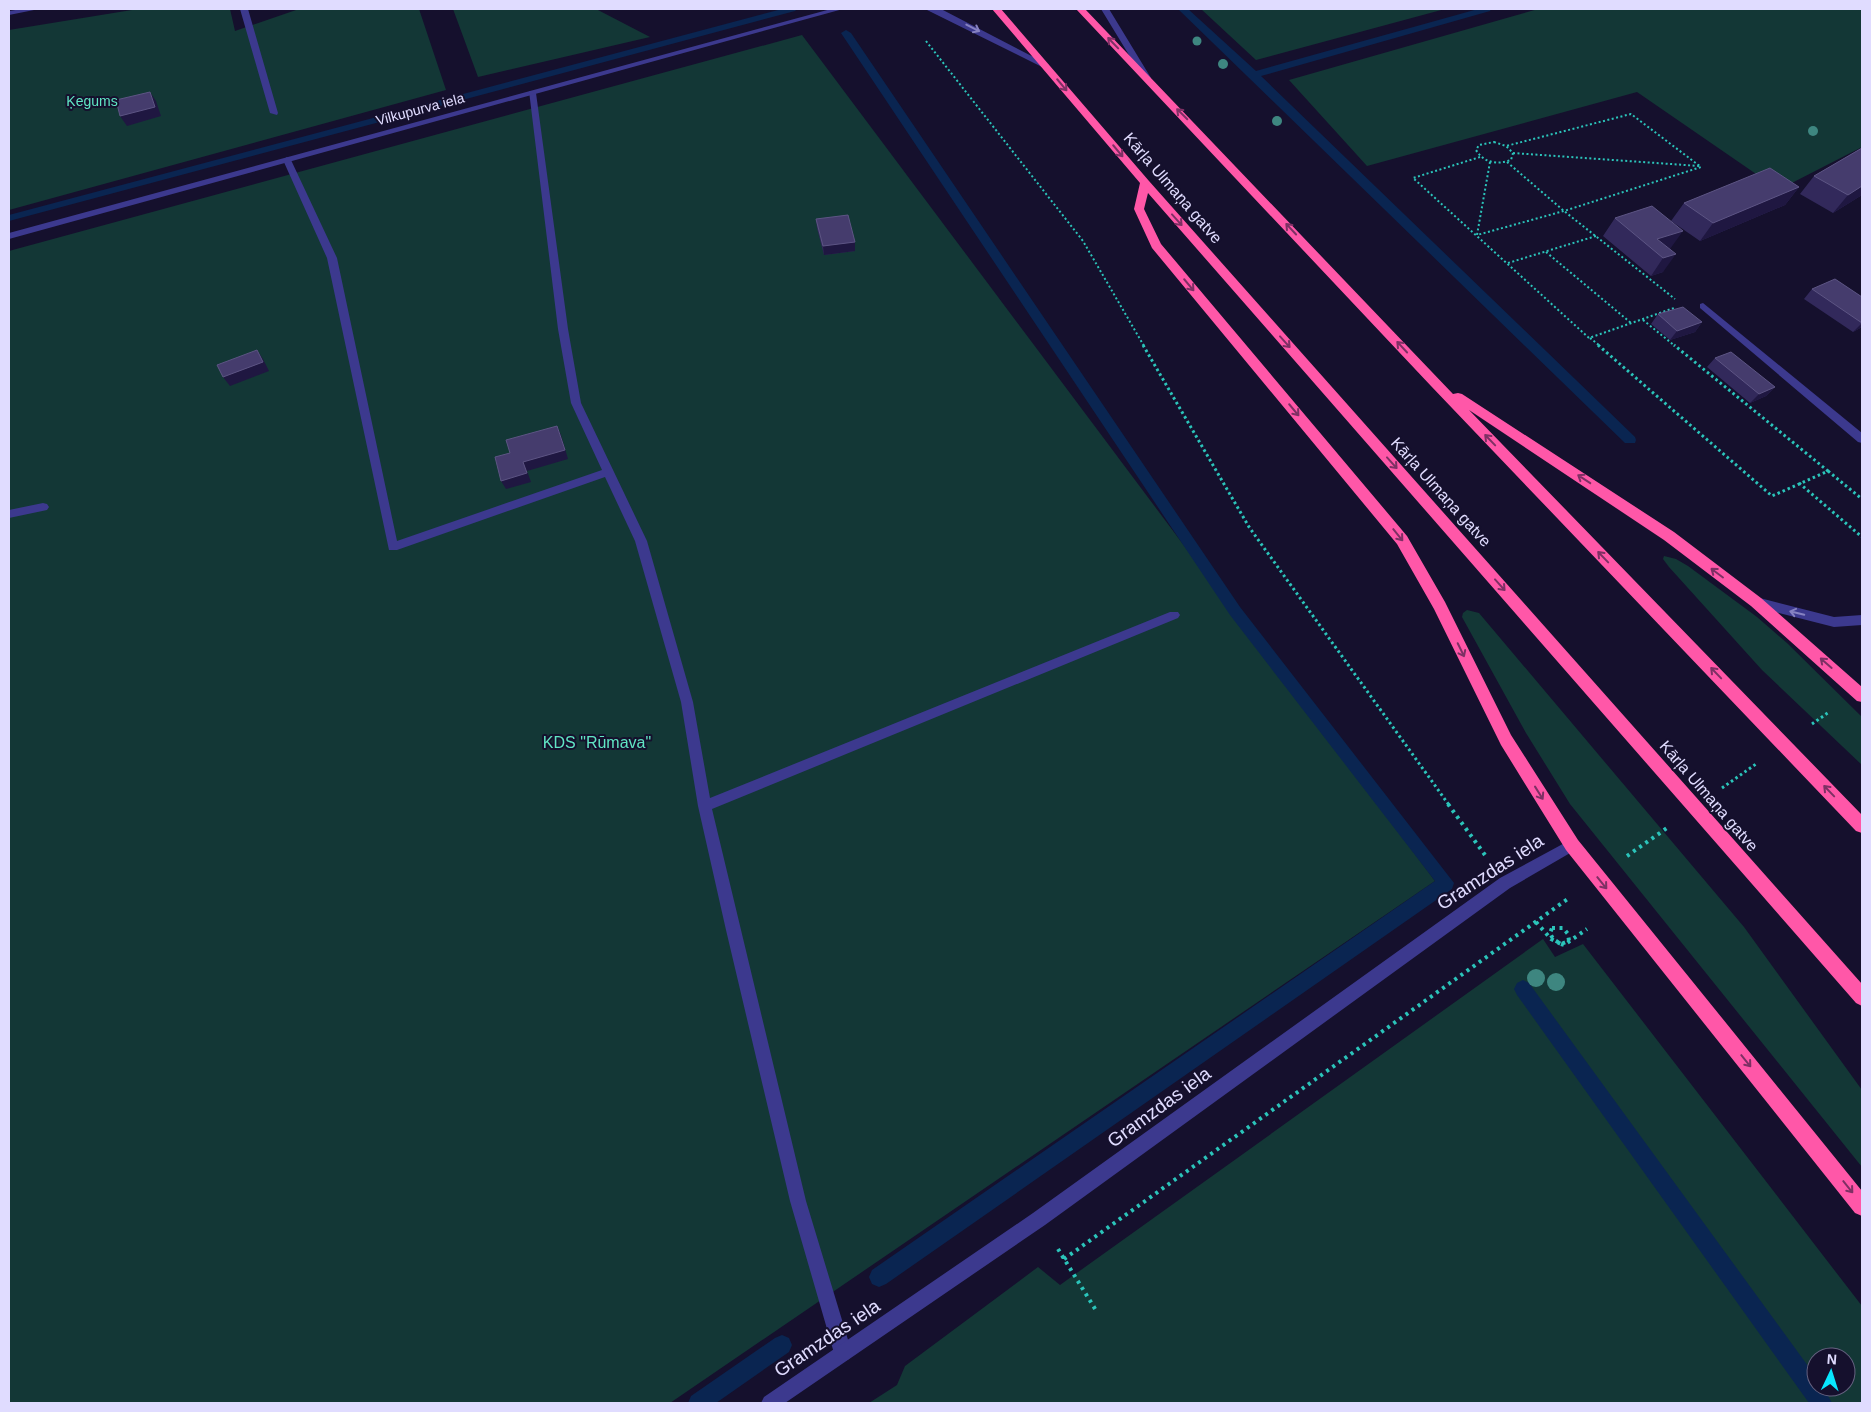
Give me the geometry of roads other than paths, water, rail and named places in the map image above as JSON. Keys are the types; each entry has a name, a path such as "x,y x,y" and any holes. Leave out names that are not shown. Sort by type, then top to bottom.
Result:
{"highway":[{"name":"Kārļa Ulmaņa gatve","path":"996,9 1045,64 1144,183 1862,996"},
{"path":"1080,9 1435,383 1862,826"},
{"path":"1144,183 1139,210 1156,246 1402,540 1440,606 1506,740 1572,845 1862,1206"},
{"path":"1435,383 1662,531 1756,602 1862,696"}],"street":[{"path":"9,14 35,9"},
{"path":"244,9 274,113"},
{"name":"Vilkupurva iela","path":"9,236 839,9"},
{"path":"929,9 938,11 1045,64"},
{"path":"1105,9 1146,78"},
{"path":"532,93 563,329 576,403 641,541 687,702 705,806 798,1201 843,1353"},
{"path":"287,160 332,258 393,547 608,472"},
{"path":"1703,306 1862,439"},
{"path":"9,514 43,507"},
{"path":"1756,602 1834,622 1862,620"},
{"path":"705,806 1174,615"},
{"name":"Gramzdas iela","path":"770,1403 1038,1220 1505,883 1572,845"}],"waterway":[{"path":"9,218 792,9"},
{"path":"1183,9 1254,75"},
{"path":"1254,75 1487,9"},
{"path":"846,33 1235,611 1446,883 879,1277"},
{"path":"1254,75 1630,440"},
{"path":"1523,989 1822,1403"},
{"path":"698,1403 782,1345"}],"park label":[{"name":"Ķegums","path":"92,101"},
{"name":"KDS \"Rūmava\"","path":"597,742"}]}
